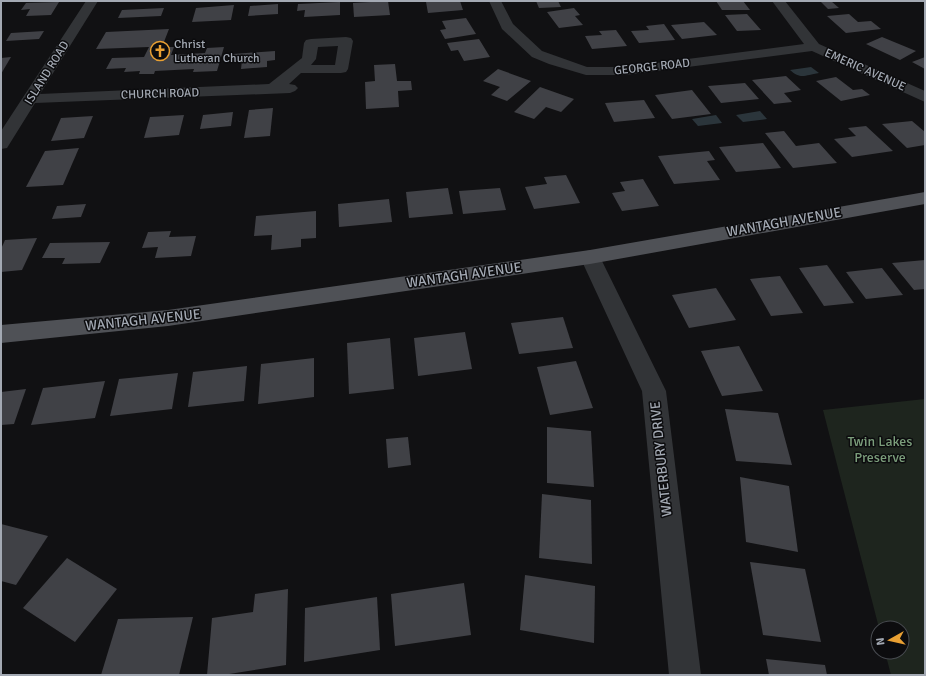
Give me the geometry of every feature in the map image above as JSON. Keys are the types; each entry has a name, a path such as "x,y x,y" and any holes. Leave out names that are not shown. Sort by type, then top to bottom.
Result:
{"main road":[{"name":"WANTAGH AVENUE","path":"1,334 168,318 590,257 925,198"}],"street":[{"name":"ISLAND ROAD","path":"1,144 92,1"},
{"name":"GEORGE ROAD","path":"495,1 507,26 537,54 586,71 625,71 814,47"},
{"name":"EMERIC AVENUE","path":"778,1 814,47 925,97"},
{"path":"273,89 298,69"},
{"name":"CHURCH ROAD","path":"30,99 290,88"},
{"name":"WATERBURY DRIVE","path":"590,257 654,391 685,675"}],"green space":[{"name":"Twin Lakes Preserve","path":"925,399 925,675 891,675 887,660 910,660 910,620 877,620 823,410"}],"shaded area":[{"path":"811,67 819,73 800,76 790,70"},
{"path":"760,111 767,119 743,122 736,115"},
{"path":"716,115 722,123 698,126 692,119"}],"building":[{"path":"388,1 390,15 354,17 353,3"},
{"path":"460,1 463,10 428,13 426,2"},
{"path":"536,1 558,1 561,7 539,8"},
{"path":"716,1 743,1 750,10 722,10"},
{"path":"820,1 831,1 839,8 828,9"},
{"path":"59,2 51,15 26,16 30,9 21,10 26,3"},
{"path":"340,2 340,15 304,17 305,10 297,11 298,4"},
{"path":"278,4 278,14 248,16 250,6"},
{"path":"234,5 231,20 192,22 196,8"},
{"path":"164,8 161,16 118,18 122,10"},
{"path":"574,8 580,15 575,16 583,25 559,28 547,12"},
{"path":"747,14 761,30 737,31 725,15"},
{"path":"849,14 858,22 871,21 881,29 846,33 827,16"},
{"path":"466,18 476,34 445,39 440,30 446,29 442,21"},
{"path":"704,22 717,35 682,39 671,25"},
{"path":"664,24 675,40 639,43 631,31 649,30 646,26"},
{"name":"Christ Lutheran Church","path":"169,29 162,47 174,47 171,55 205,53 207,48 224,47 217,71 193,72 194,69 155,71 154,74 139,74 140,71 124,72 126,68 106,69 112,58 144,57 149,47 96,49 106,32"},
{"path":"616,30 627,46 592,49 585,36 602,35 599,31"},
{"path":"44,31 39,39 6,41 11,33"},
{"path":"882,37 916,51 900,60 866,44"},
{"path":"479,39 490,57 464,61 458,50 451,51 447,43"},
{"path":"275,51 275,60 267,61 267,67 241,69 242,60 232,61 233,54"},
{"path":"11,57 1,74 1,58"},
{"path":"925,57 925,69 912,62"},
{"path":"395,64 397,81 411,81 412,90 398,91 399,107 366,109 365,82 375,81 374,65"},
{"path":"498,69 531,81 507,101 491,95 500,87 483,81"},
{"path":"786,76 801,90 784,93 792,102 774,104 752,80"},
{"path":"836,77 853,90 862,89 870,95 841,101 816,81"},
{"path":"745,83 759,99 721,103 708,86"},
{"path":"540,87 574,99 561,112 546,107 534,119 514,112"},
{"path":"692,90 711,114 672,119 655,95"},
{"path":"644,100 655,118 614,122 605,103"},
{"path":"273,108 270,136 244,138 249,110"},
{"path":"233,112 231,126 200,129 203,115"},
{"path":"184,115 179,135 144,138 150,117"},
{"path":"93,116 84,138 51,141 61,118"},
{"path":"912,121 925,132 925,145 907,148 882,124"},
{"path":"866,126 893,151 852,157 834,139 856,136 848,128"},
{"path":"784,131 796,146 819,143 837,163 793,168 765,133"},
{"path":"763,143 781,168 736,172 719,147"},
{"path":"79,148 63,185 26,187 45,151"},
{"path":"709,151 715,160 707,161 720,180 674,184 658,156"},
{"path":"566,175 580,203 534,209 525,187 547,184 544,177"},
{"path":"643,179 659,206 622,211 612,193 625,191 620,182"},
{"path":"448,188 453,214 409,218 406,192"},
{"path":"500,188 506,210 463,214 459,191"},
{"path":"389,199 392,222 339,227 338,204"},
{"path":"86,204 81,217 52,219 57,206"},
{"path":"316,211 316,238 301,239 301,247 271,250 272,235 254,236 256,216"},
{"path":"171,231 169,237 196,236 191,256 155,258 158,247 142,248 148,232"},
{"path":"37,238 22,270 1,272 1,249 5,240"},
{"path":"110,242 100,263 62,264 65,258 42,258 50,243"},
{"path":"925,260 925,289 914,290 892,263"},
{"path":"827,265 854,303 824,306 799,268"},
{"path":"882,268 903,295 866,299 846,272"},
{"path":"780,276 803,313 771,316 750,279"},
{"path":"716,288 736,320 689,328 672,295"},
{"path":"563,317 573,348 519,354 511,323"},
{"path":"465,332 472,369 418,376 414,338"},
{"path":"390,338 394,389 349,394 347,343"},
{"path":"739,346 763,391 722,396 701,351"},
{"path":"314,358 314,397 258,404 261,364"},
{"path":"576,361 593,408 550,415 537,367"},
{"path":"247,366 244,401 188,407 193,372"},
{"path":"178,373 172,409 110,416 119,379"},
{"path":"105,381 95,418 31,425 43,388"},
{"path":"26,389 14,424 1,425 1,392"},
{"path":"725,409 778,413 792,465 736,461"},
{"path":"547,427 591,431 594,487 547,483"},
{"path":"408,437 411,465 388,468 386,439"},
{"path":"740,477 789,486 798,552 746,542"},
{"path":"542,494 591,500 592,564 539,558"},
{"path":"1,524 48,536 16,585 1,581"},
{"path":"67,558 117,589 75,642 23,608"},
{"path":"750,562 805,569 821,642 763,635"},
{"path":"525,575 595,586 594,643 520,630"},
{"path":"464,583 471,635 395,646 391,594"},
{"path":"288,589 286,665 223,675 207,675 212,618 253,612 255,594"},
{"path":"377,597 380,650 304,662 305,608"},
{"path":"193,617 179,675 101,675 118,619"},
{"path":"766,659 825,665 827,675 769,675"}],"place":[{"name":"Christ Lutheran Church","path":"160,51"}]}
